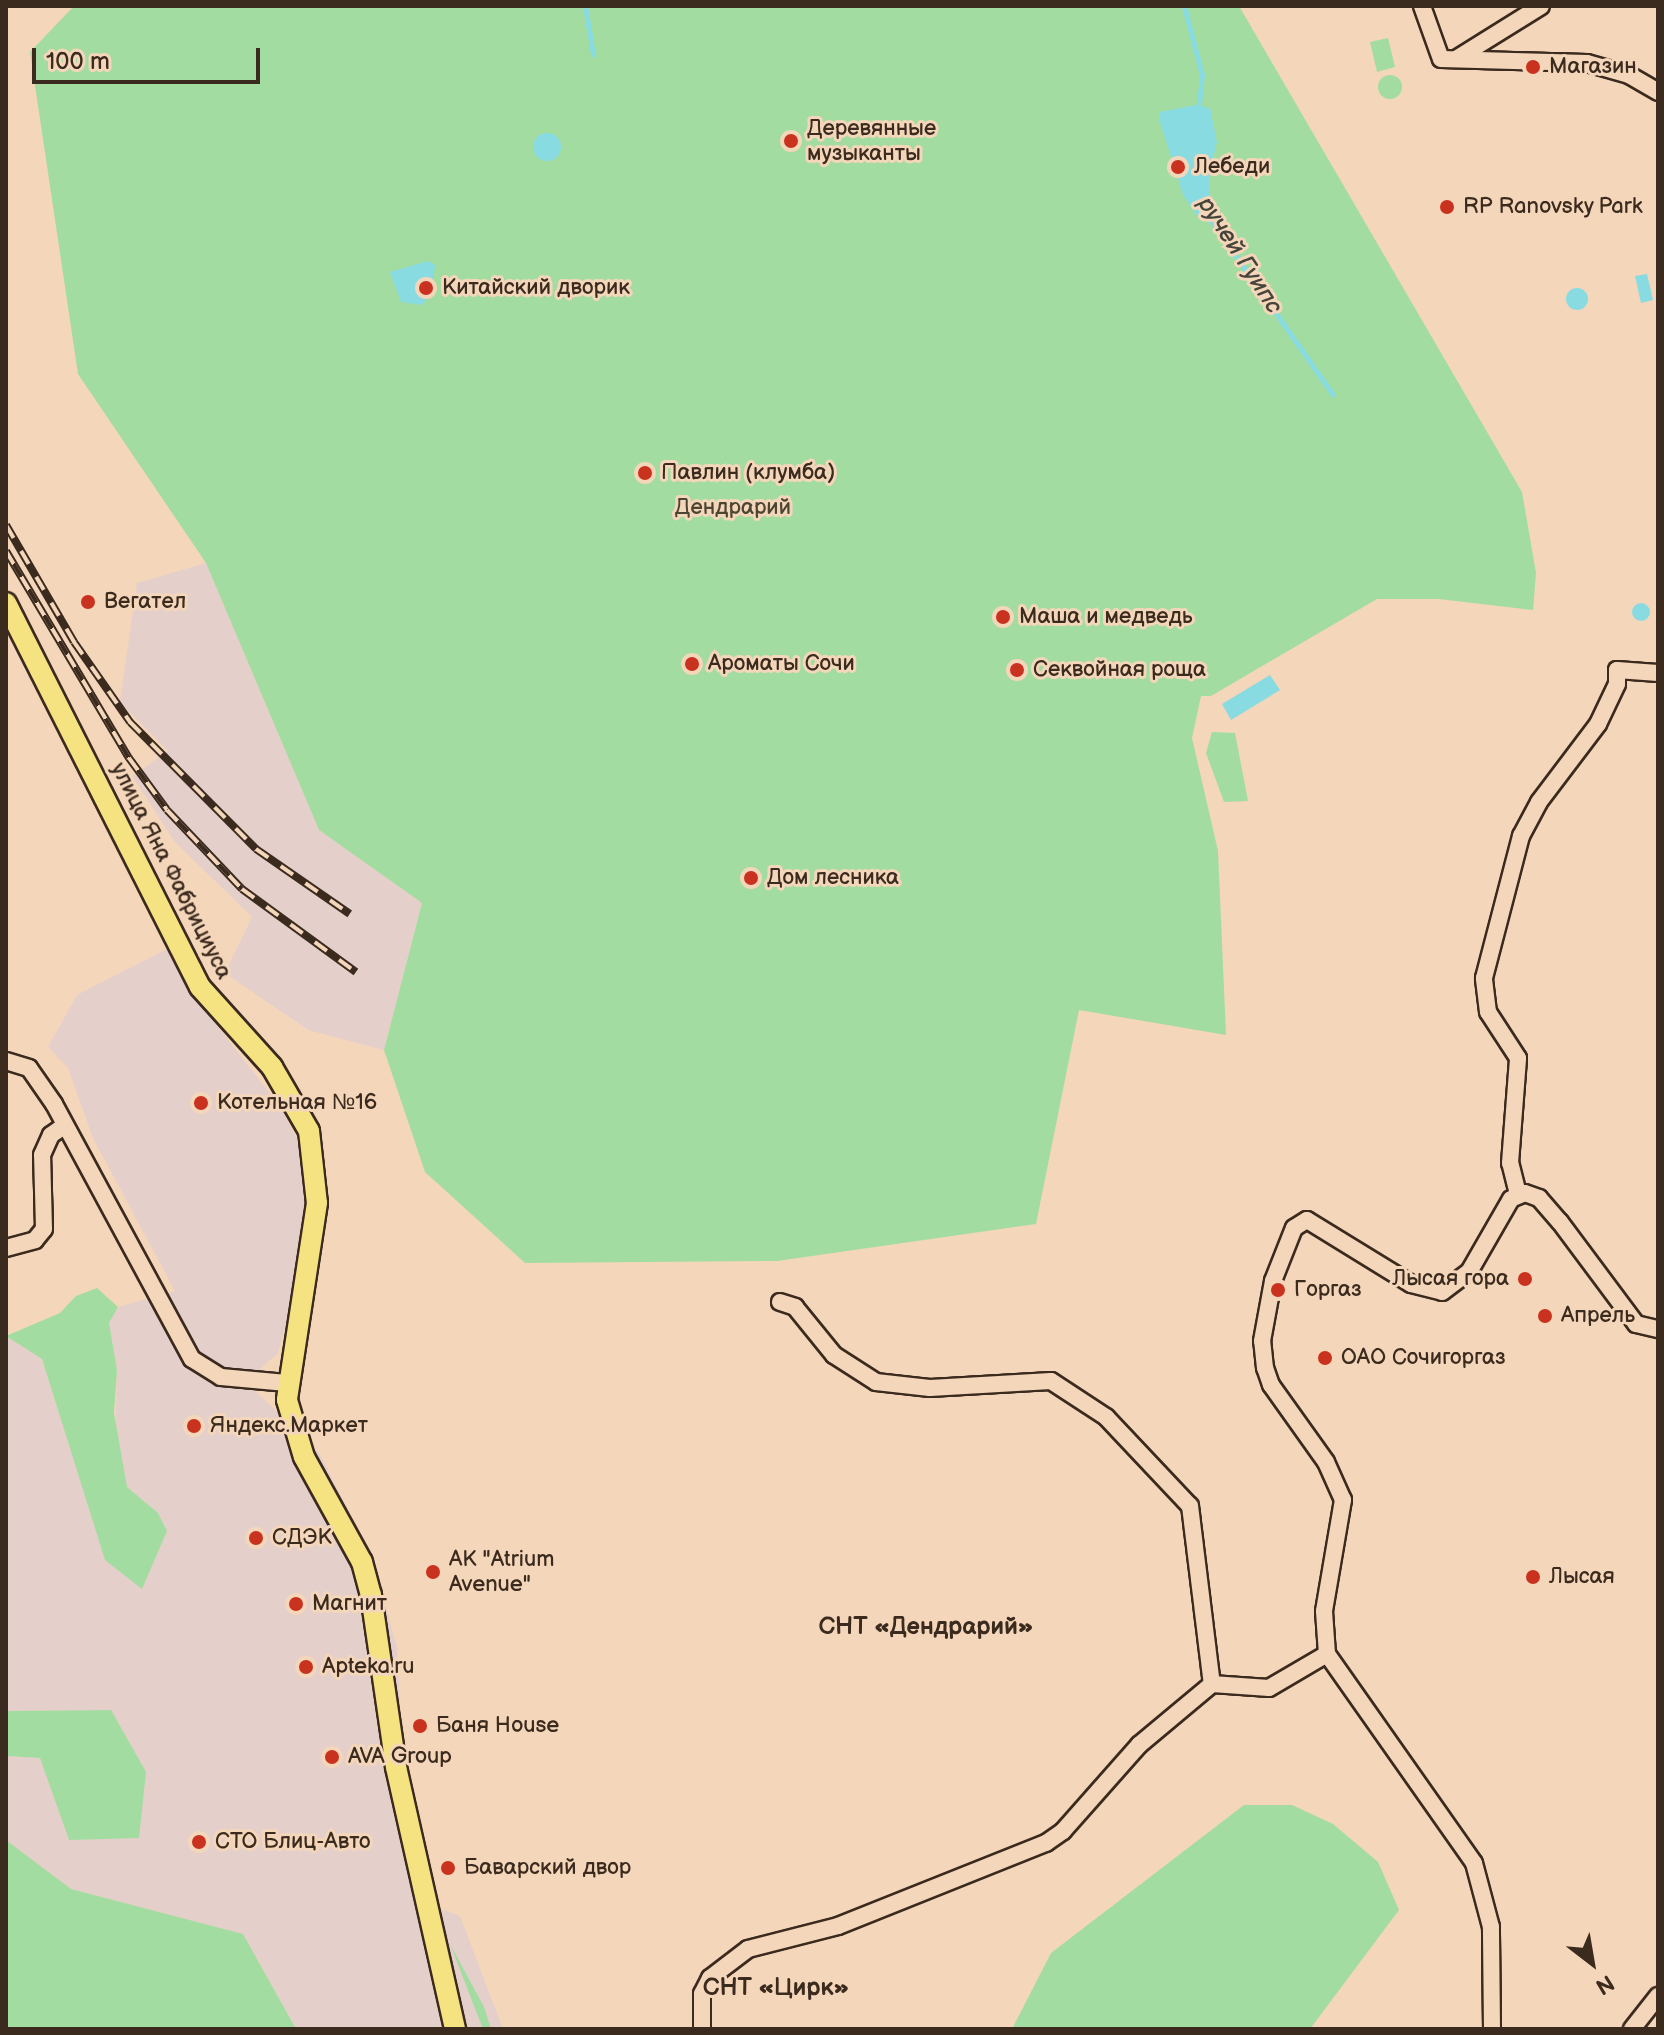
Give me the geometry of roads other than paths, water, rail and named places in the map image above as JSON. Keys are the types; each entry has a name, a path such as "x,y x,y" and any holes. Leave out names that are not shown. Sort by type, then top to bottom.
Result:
{"main road":[{"name":"улица Яна Фабрициуса","path":"6,603 200,987 272,1067 309,1131 317,1203 308,1286 287,1383 290,1415 304,1457 346,1531 368,1584 401,1789 442,1960 455,2029"},
{"name":"улица Яна Фабрициуса","path":"442,1960 470,2029"}],"street":[{"path":"1422,6 1448,59"},
{"path":"1448,59 1541,6"},
{"path":"1448,59 1587,63 1629,75 1658,92"},
{"path":"1492,2029 1491,1927 1474,1863 1327,1654 1324,1611 1343,1500 1326,1462 1271,1385 1265,1368 1262,1341 1273,1281 1294,1228 1307,1220 1411,1284 1442,1292 1469,1272 1518,1194 1510,1163 1518,1058 1488,1012 1484,978 1521,836 1539,802 1598,724 1617,684 1617,670 1658,673"},
{"path":"6,1061 35,1074 186,1352 221,1377 287,1383"},
{"path":"6,1248 35,1240 44,1229 42,1155 51,1135 64,1126"},
{"path":"1518,1194 1539,1198 1636,1324 1657,1334"},
{"path":"780,1302 795,1307 834,1355 876,1382 930,1388 1051,1381 1106,1417 1190,1506 1212,1684"},
{"path":"702,2029 702,1994 728,1962 748,1949 852,1921 1056,1837 1139,1745 1212,1684 1269,1688 1327,1654"},
{"path":"1632,2029 1658,1996"}],"water":[{"path":"1196,105 1210,108 1217,142 1209,174 1209,213 1204,219 1197,216 1183,195 1160,122 1160,112"},
{"path":"547,133 557,137 561,147 557,157 547,161 537,157 533,147 537,137"},
{"path":"428,261 435,265 432,293 422,305 401,302 390,272"},
{"path":"1647,274 1653,300 1641,303 1635,276"},
{"path":"1577,288 1585,291 1588,299 1585,307 1577,310 1569,307 1566,299 1569,291"},
{"path":"1641,603 1650,612 1641,621 1632,612"},
{"path":"1270,675 1280,690 1231,720 1222,704"}],"waterway":[{"path":"585,6 593,54"},
{"name":"ручей Гуипс","path":"1184,6 1202,75 1198,112"},
{"name":"ручей Гуипс","path":"1205,212 1333,395"}],"railway":[{"path":"6,525 74,642 130,722 256,849 350,914"},
{"path":"6,551 129,758 167,810 242,889 356,972"}],"place":[{"name":"Магазин","path":"1533,67"},
{"name":"Деревянные музыканты","path":"791,141"},
{"name":"Лебеди","path":"1178,167"},
{"name":"RP Ranovsky Park","path":"1447,207"},
{"name":"Китайский дворик","path":"426,288"},
{"name":"Павлин (клумба)","path":"645,473"},
{"name":"Вегател","path":"88,602"},
{"name":"Маша и медведь","path":"1003,617"},
{"name":"Ароматы Сочи","path":"692,664"},
{"name":"Секвойная роща","path":"1017,670"},
{"name":"Дом лесника","path":"751,878"},
{"name":"Котельная №16","path":"201,1103"},
{"name":"Лысая гора","path":"1525,1279"},
{"name":"Горгаз","path":"1278,1290"},
{"name":"Апрель","path":"1545,1316"},
{"name":"ОАО Сочигоргаз","path":"1325,1358"},
{"name":"Яндекс.Маркет","path":"194,1426"},
{"name":"СДЭК","path":"256,1538"},
{"name":"АК \"Atrium Avenue\"","path":"433,1572"},
{"name":"Лысая","path":"1533,1577"},
{"name":"Магнит","path":"296,1604"},
{"name":"Apteka.ru","path":"306,1667"},
{"name":"Баня House","path":"420,1726"},
{"name":"AVA Group","path":"332,1757"},
{"name":"СТО Блиц-Авто","path":"199,1842"},
{"name":"Баварский двор","path":"448,1868"}],"district":[{"name":"СНТ «Дендрарий»","path":"926,1627"},
{"name":"СНТ «Цирк»","path":"776,1988"}],"park label":[{"name":"Дендрарий","path":"733,508"}]}
